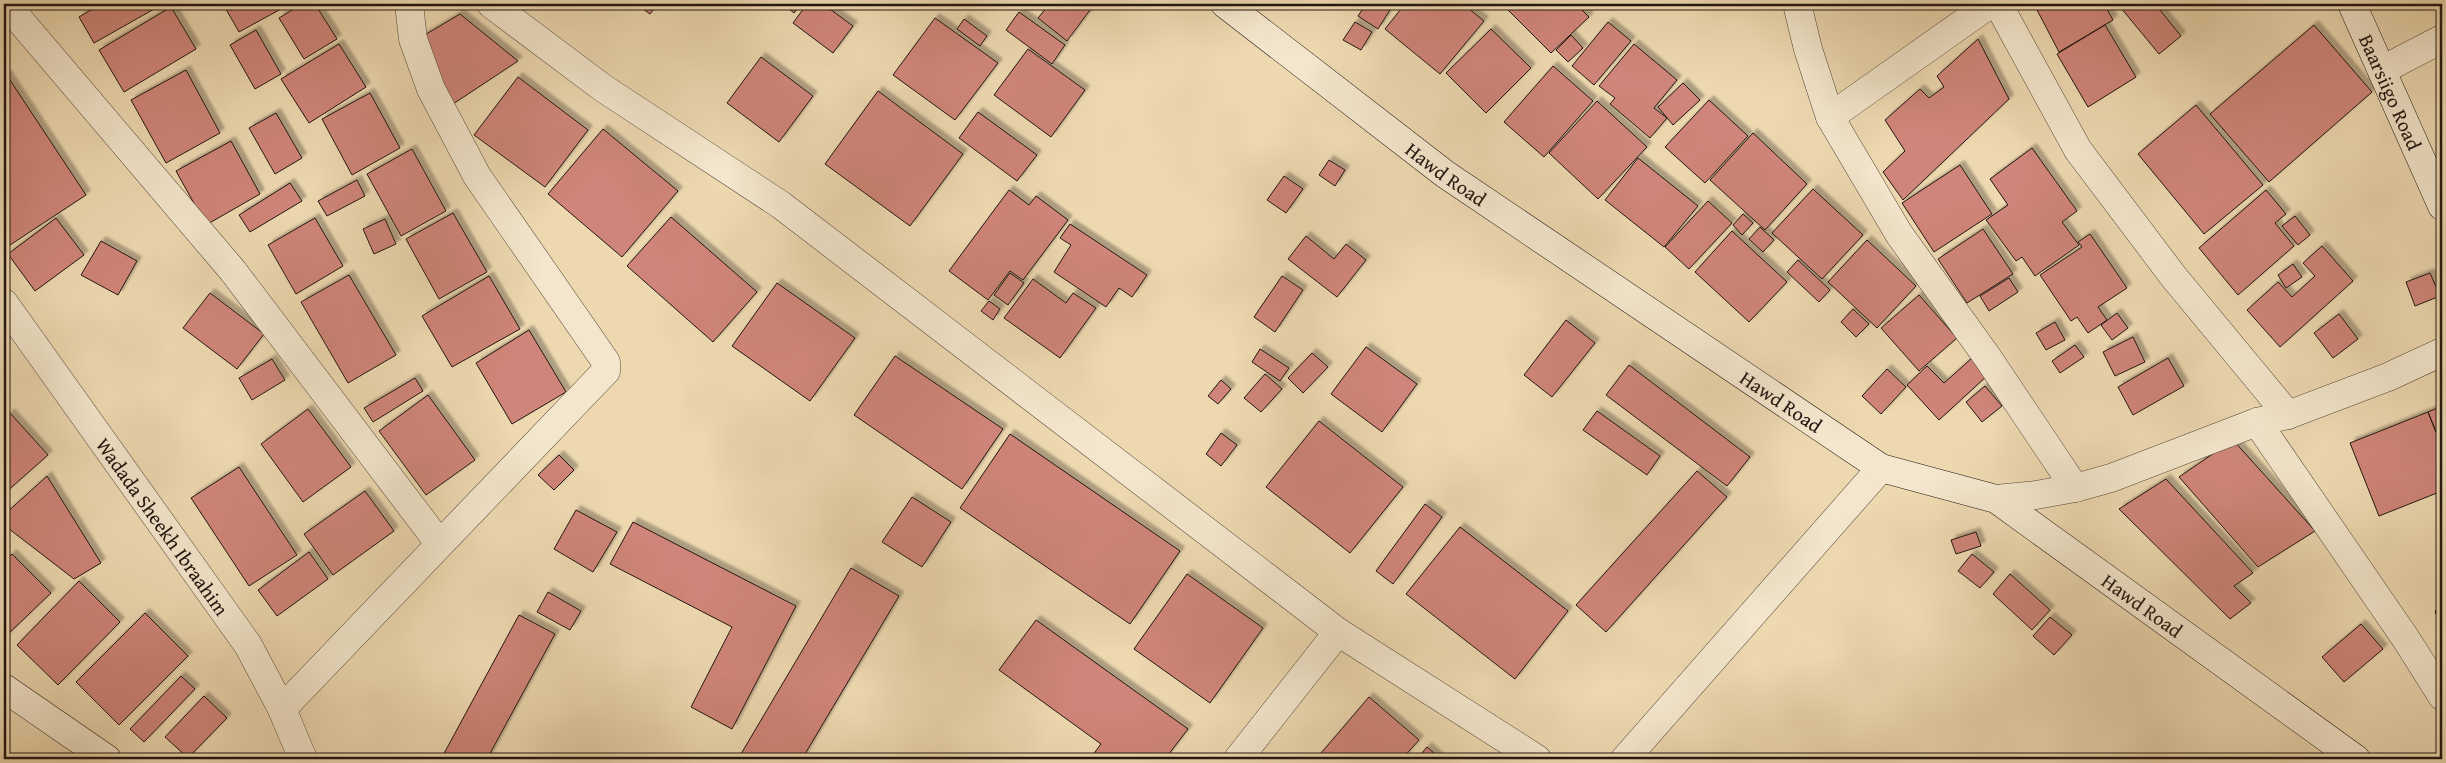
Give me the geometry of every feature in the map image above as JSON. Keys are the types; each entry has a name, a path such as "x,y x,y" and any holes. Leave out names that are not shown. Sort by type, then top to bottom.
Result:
{"street":[{"path":"6,4 233,271 439,543"},
{"path":"282,709 439,543 606,371 606,362 477,176 431,89 413,38 409,4"},
{"path":"491,4 603,88 781,205 1338,632 1537,759"},
{"name":"Hawd Road","path":"1225,4 1445,174 1881,468 1996,499 2356,759"},
{"path":"1797,4 1808,49 1830,117 1899,234 1988,358 2075,488"},
{"path":"1830,117 1990,4"},
{"path":"1998,4 2078,150 2173,276 2288,415"},
{"name":"Baarsiigo Road","path":"2352,4 2442,206"},
{"path":"2382,70 2442,39"},
{"name":"Wadada Sheekh Ibraahim","path":"4,303 248,644 282,709 303,759"},
{"path":"1996,499 2036,495 2075,488 2111,478 2257,422 2288,415 2388,377 2442,352"},
{"path":"2257,422 2406,638 2442,696"},
{"path":"1625,759 1881,468"},
{"path":"1238,759 1338,632"},
{"path":"4,688 107,759"}],"building":[{"path":"101,4 163,4 94,43 79,17"},
{"path":"223,4 290,4 239,32"},
{"path":"302,4 315,4 337,39 304,59 279,18"},
{"path":"636,4 658,4 650,14"},
{"path":"783,4 801,4 794,13"},
{"path":"807,4 823,4 853,26 833,53 793,23"},
{"path":"1043,4 1090,4 1093,6 1067,41 1038,18 1047,7"},
{"path":"1366,4 1393,5 1378,29 1358,16"},
{"path":"1405,4 1463,4 1484,21 1440,74 1385,29"},
{"path":"1502,4 1576,4 1589,17 1551,53"},
{"path":"2040,4 2104,4 2113,20 2059,52 2036,8"},
{"path":"2127,4 2155,4 2181,36 2159,54 2121,8"},
{"path":"171,7 196,49 124,92 99,50"},
{"path":"1019,12 1065,45 1052,64 1006,30"},
{"path":"460,14 518,61 450,106 423,36"},
{"path":"935,18 998,63 955,120 893,75"},
{"path":"964,19 987,36 980,46 957,29"},
{"path":"1355,22 1372,32 1361,50 1343,40"},
{"path":"1608,22 1631,41 1594,85 1572,66"},
{"path":"2105,25 2136,77 2088,107 2057,54"},
{"path":"2314,25 2372,92 2269,182 2210,114"},
{"path":"1491,29 1531,68 1486,113 1446,73"},
{"path":"256,30 281,74 255,89 230,45"},
{"path":"1571,35 1583,48 1568,62 1556,50"},
{"path":"1978,39 2009,99 1903,200 1883,172 1905,151 1885,120 1920,89 1929,98 1944,87 1937,76"},
{"path":"339,44 366,87 309,123 281,79"},
{"path":"1634,44 1677,80 1654,108 1667,118 1650,138 1610,104 1615,98 1599,86"},
{"path":"1028,49 1085,90 1051,137 994,95"},
{"path":"761,57 813,96 779,142 727,103"},
{"path":"1553,66 1593,101 1544,157 1504,122"},
{"path":"186,70 220,133 166,163 131,100"},
{"path":"6,74 86,195 4,249 4,76"},
{"path":"518,77 588,130 545,187 474,135"},
{"path":"1683,83 1700,100 1673,125 1658,107"},
{"path":"878,91 963,154 910,226 825,164"},
{"path":"370,93 400,148 352,175 322,119"},
{"path":"1709,100 1748,136 1705,183 1665,147"},
{"path":"1597,101 1647,147 1598,199 1549,153"},
{"path":"2196,105 2263,185 2204,234 2138,154"},
{"path":"978,112 1037,155 1017,181 959,138"},
{"path":"276,113 302,158 275,174 249,128"},
{"path":"603,129 678,191 622,257 548,194"},
{"path":"1753,133 1807,184 1765,230 1710,180"},
{"path":"231,141 260,194 206,225 176,171"},
{"path":"2032,148 2077,211 2062,222 2079,245 2035,276 2022,257 2016,261 1986,220 2008,205 1990,179"},
{"path":"412,149 446,211 401,236 367,174"},
{"path":"1638,158 1698,206 1664,247 1605,200"},
{"path":"1329,160 1345,170 1335,186 1319,175"},
{"path":"1960,165 1992,214 1934,252 1902,203"},
{"path":"1284,176 1303,189 1286,213 1267,200"},
{"path":"357,180 365,196 327,216 318,201"},
{"path":"290,183 302,201 250,232 239,215"},
{"path":"1813,189 1863,235 1822,279 1772,233"},
{"path":"1009,190 1029,205 1036,196 1068,220 1023,280 1010,271 988,300 949,271"},
{"path":"2266,190 2286,214 2275,223 2294,246 2238,295 2199,248"},
{"path":"1708,201 1732,223 1689,269 1665,247"},
{"path":"453,213 487,272 439,299 406,239"},
{"path":"1743,214 1753,223 1742,235 1733,225"},
{"path":"2295,216 2310,235 2298,245 2282,226"},
{"path":"671,217 757,292 713,342 627,266"},
{"path":"56,218 84,255 35,291 8,254"},
{"path":"315,218 343,266 296,294 268,245"},
{"path":"385,219 396,244 374,254 363,229"},
{"path":"1070,224 1147,275 1132,297 1119,288 1106,307 1054,272 1071,245 1060,238"},
{"path":"1760,227 1774,240 1763,252 1749,239"},
{"path":"1983,229 2013,274 1967,303 1938,259"},
{"path":"1732,231 1787,282 1749,322 1695,272"},
{"path":"2090,234 2127,288 2098,307 2107,320 2088,333 2077,317 2071,321 2040,275 2082,247 2078,242"},
{"path":"1306,236 1334,259 1346,244 1366,260 1337,297 1288,259"},
{"path":"1867,240 1916,286 1877,328 1828,282"},
{"path":"101,241 137,261 118,295 81,275"},
{"path":"2322,246 2353,281 2280,347 2247,310 2278,282 2292,297 2315,276 2303,263"},
{"path":"1798,260 1830,290 1819,302 1787,272"},
{"path":"2293,264 2302,277 2286,288 2278,275"},
{"path":"1010,273 1024,283 1008,305 994,295"},
{"path":"2430,273 2440,296 2415,306 2406,282"},
{"path":"349,275 396,355 348,383 301,302"},
{"path":"489,276 520,329 452,367 422,316"},
{"path":"1282,276 1303,290 1275,332 1254,317"},
{"path":"2009,278 2018,292 1989,311 1980,296"},
{"path":"1033,279 1066,303 1073,293 1096,308 1060,358 1004,318"},
{"path":"777,283 855,338 810,401 732,346"},
{"path":"210,293 264,334 237,369 183,328"},
{"path":"1919,295 1957,338 1919,371 1881,328"},
{"path":"989,301 1000,309 993,320 981,311"},
{"path":"1853,309 1869,324 1856,337 1841,322"},
{"path":"2117,313 2128,328 2112,340 2101,325"},
{"path":"2339,314 2358,339 2333,358 2314,333"},
{"path":"1566,320 1595,343 1552,397 1524,375"},
{"path":"2055,322 2065,340 2046,350 2036,333"},
{"path":"529,330 566,392 512,424 476,363"},
{"path":"2133,337 2145,362 2115,376 2103,352"},
{"path":"2075,345 2084,357 2060,373 2052,361"},
{"path":"1366,347 1417,384 1382,432 1331,394"},
{"path":"1260,349 1289,368 1280,381 1252,362"},
{"path":"1312,353 1328,367 1303,393 1288,378"},
{"path":"895,356 1003,429 962,489 854,415"},
{"path":"1972,358 1988,375 1939,420 1907,385 1927,366 1944,383"},
{"path":"2168,358 2184,386 2133,415 2118,387"},
{"path":"272,359 285,380 252,400 239,378"},
{"path":"1629,365 1750,457 1727,486 1606,395"},
{"path":"1887,369 1906,387 1881,414 1862,396"},
{"path":"1265,374 1282,389 1261,412 1244,398"},
{"path":"415,378 423,391 373,422 364,408"},
{"path":"1221,380 1231,389 1218,404 1208,396"},
{"path":"1985,386 2002,406 1982,422 1966,402"},
{"path":"428,395 475,460 426,495 379,431"},
{"path":"2442,406 2442,447 2428,412"},
{"path":"308,409 351,467 303,502 261,444"},
{"path":"1597,411 1660,456 1647,475 1583,430"},
{"path":"2428,412 2442,447 2442,491 2379,516 2350,443"},
{"path":"10,413 48,455 4,494 4,419"},
{"path":"1319,421 1403,487 1350,553 1266,487"},
{"path":"1221,433 1237,445 1221,466 1206,454"},
{"path":"1010,434 1180,551 1130,624 960,508"},
{"path":"2233,440 2315,531 2258,567 2179,477"},
{"path":"559,455 574,470 554,490 538,475"},
{"path":"239,467 297,555 249,586 191,498"},
{"path":"1697,471 1727,497 1606,632 1576,605"},
{"path":"47,476 101,563 74,579 4,525 4,515"},
{"path":"2166,479 2253,573 2234,586 2251,603 2230,619 2119,509"},
{"path":"365,491 394,531 333,575 304,534"},
{"path":"912,497 951,522 922,567 882,542"},
{"path":"1425,504 1442,517 1393,584 1376,571"},
{"path":"576,510 617,532 593,572 554,549"},
{"path":"633,522 796,606 732,729 691,707 732,627 610,564"},
{"path":"1460,527 1568,611 1515,679 1406,594"},
{"path":"1976,532 1981,546 1956,554 1951,540"},
{"path":"309,552 328,579 277,616 258,590"},
{"path":"12,554 51,593 4,638 4,562"},
{"path":"1972,554 1994,572 1980,588 1958,571"},
{"path":"851,568 899,596 802,759 738,759"},
{"path":"1187,574 1263,628 1210,703 1134,649"},
{"path":"2010,574 2050,610 2032,630 1993,594"},
{"path":"79,581 120,622 58,685 17,645"},
{"path":"548,592 581,611 570,630 537,612"},
{"path":"2442,608 2442,632 2435,611"},
{"path":"145,613 188,656 119,725 76,682"},
{"path":"519,615 555,634 487,759 441,759"},
{"path":"2050,617 2072,635 2054,655 2033,636"},
{"path":"1036,620 1188,729 1165,759 1090,759 1101,744 999,670"},
{"path":"2361,624 2383,649 2344,682 2322,657"},
{"path":"181,676 195,689 144,742 130,729"},
{"path":"204,696 227,718 188,758 165,737"},
{"path":"1369,697 1419,740 1402,759 1316,759"},
{"path":"1427,747 1441,759 1417,759"}]}
